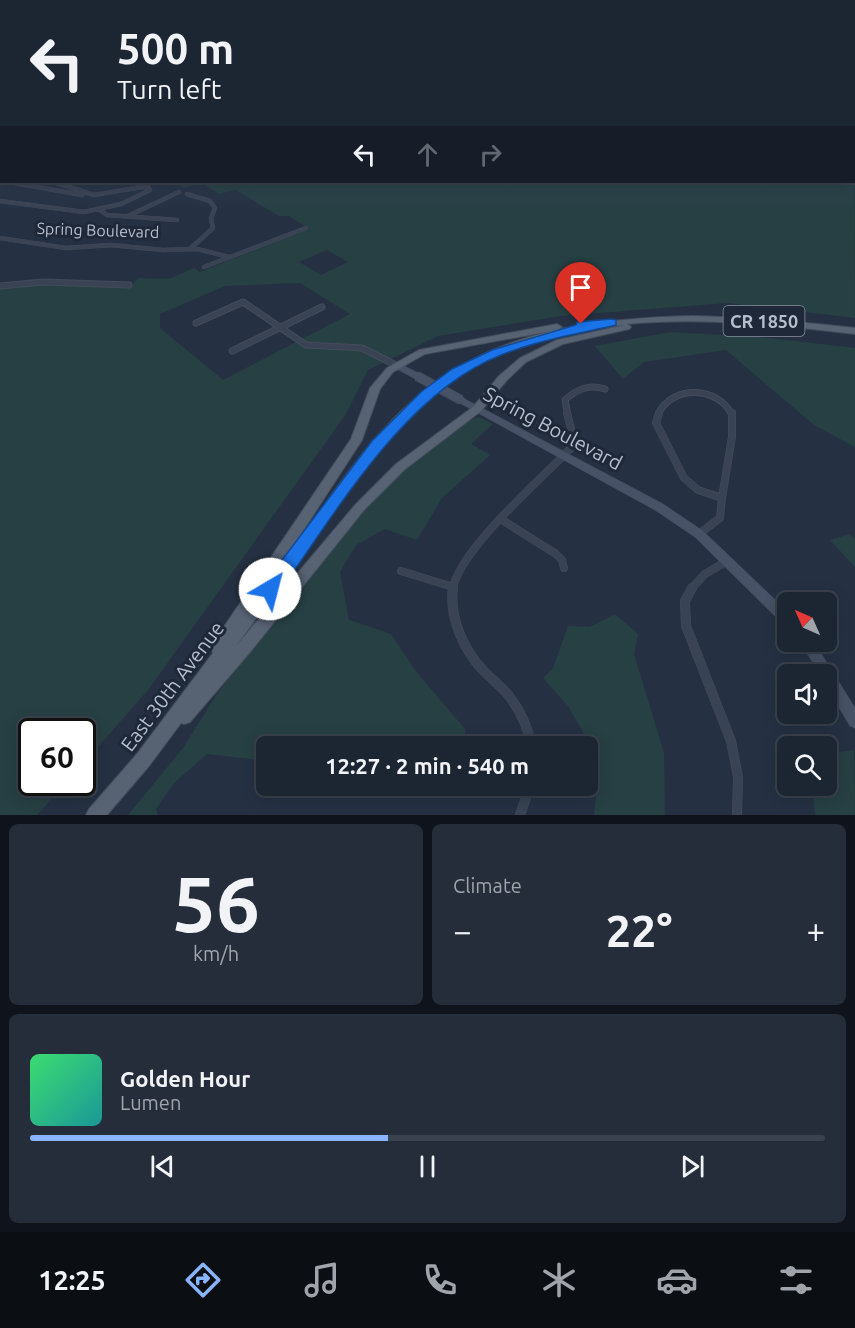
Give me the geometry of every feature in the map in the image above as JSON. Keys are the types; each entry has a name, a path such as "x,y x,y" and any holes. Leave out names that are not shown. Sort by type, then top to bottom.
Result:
{"main road":[{"name":"East 30th Avenue","path":"95,815 143,760 392,427 420,400 457,372 496,352 565,331 612,322 673,317 734,318 855,331"},
{"path":"143,760 246,646 379,486 414,456 477,409 508,373 536,352 578,337 673,317"},
{"path":"173,720 356,440 375,388 382,377 396,365 412,356 436,349 543,329 612,322"}],"street":[{"path":"0,201 78,212 100,210 136,199 149,192 150,189 138,187 103,195 77,195 57,188 17,183"},
{"path":"65,183 85,194"},
{"path":"128,216 179,192"},
{"path":"187,249 201,242 211,231 213,225 211,218 215,208 207,200 188,194"},
{"path":"100,210 104,214 177,220"},
{"path":"204,267 306,228"},
{"name":"Spring Boulevard","path":"0,238 66,248 111,245 187,249 229,257"},
{"path":"0,286 43,282 129,285"},
{"name":"Spring Boulevard","path":"196,323 243,302 306,345 362,348 659,507 699,534 777,610"},
{"path":"232,351 322,307"},
{"path":"528,736 517,707 505,691 481,669 463,640 454,612 453,587 467,557 564,456 574,442 565,400 572,392 592,386 605,389"},
{"path":"699,534 720,518 732,446 733,412 723,402 703,393 680,393 669,398 661,405 656,423 679,472 698,490 722,498"},
{"path":"502,520 556,554 562,560 564,568"},
{"path":"727,561 706,572 693,585 684,609 690,638 722,710 735,752 740,795 737,815"},
{"path":"401,571 453,587"},
{"path":"813,652 855,721"},
{"path":"520,815 527,796"}],"green space":[{"path":"176,183 201,183 184,188"},
{"path":"201,183 854,183 855,318 727,303 561,316 438,336 368,370 346,414 148,690 96,749 96,718 18,718 18,796 54,796 37,815 0,815 0,288 35,284 130,287 138,278 169,279 194,268 200,272 309,229 289,216 279,216 236,190 219,194","holes":["327,250 348,262 321,275 299,262","300,283 350,314 223,380 160,328 160,314 225,286"]},
{"path":"670,332 759,337 855,348 855,447 814,425 726,350 644,362 623,379 595,346"},
{"path":"479,417 493,424 471,444 490,455 442,498 417,540 385,529 356,545 340,572 349,620 391,634 415,670 465,729 465,736 256,736 256,759 207,754 174,783 156,809 158,815 128,815 183,748 215,697 260,637 378,495 416,460 470,419"},
{"path":"850,534 855,539 855,567 830,540"},
{"path":"615,614 638,634 634,654 664,753 665,815 594,815 596,796 598,796 600,762 598,736 585,736 568,706 543,678 553,668 568,626 590,627"},
{"path":"854,750 855,815 815,815 813,796 837,796 837,753"}],"route":[{"path":"270,589 377,444 425,395 457,372 496,352 565,331 612,322 581,324"}]}
